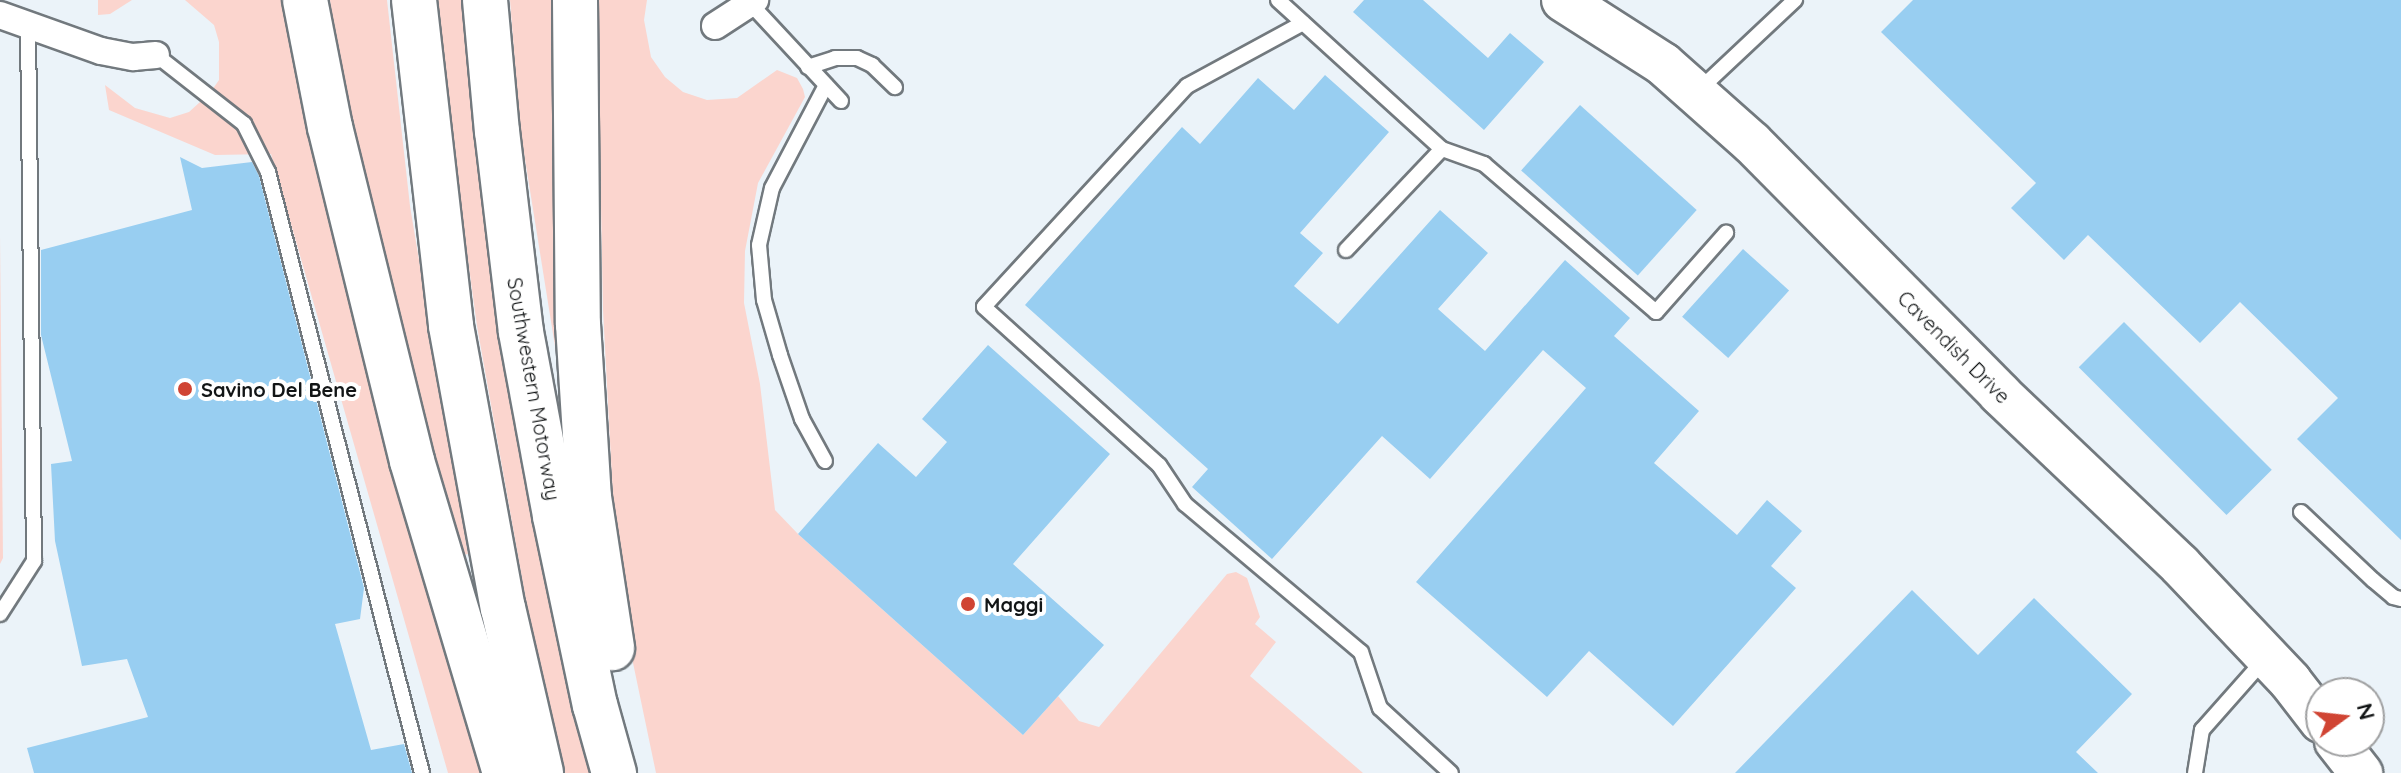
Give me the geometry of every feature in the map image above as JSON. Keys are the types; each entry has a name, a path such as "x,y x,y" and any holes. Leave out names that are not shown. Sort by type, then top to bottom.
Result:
{"highway":[{"path":"305,0 330,127 412,461 505,773"},
{"path":"414,0 451,326 503,608 541,773"},
{"name":"Southwestern Motorway","path":"485,0 521,332 561,545 595,705 614,773"},
{"path":"575,0 578,324 589,497 633,773"}],"main road":[{"name":"Cavendish Drive","path":"1563,0 1663,64 1752,143 2000,394 2180,565 2305,702"},
{"path":"2348,757 2361,773"}],"street":[{"path":"715,26 750,2"},
{"path":"0,15 118,55 156,55"}],"lane":[{"path":"1278,0 1442,149 1484,164 1656,312 1726,233"},
{"path":"1696,93 1795,0"},
{"path":"750,2 841,101"},
{"path":"1303,23 1187,86 984,307 1159,465 1185,504 1361,652 1380,708 1451,773"},
{"path":"0,614 34,561 28,26"},
{"path":"156,55 244,124 268,172 422,773"},
{"path":"808,67 835,58 857,58 872,65 895,87"},
{"path":"825,461 802,419 780,355 764,300 759,245 772,188 826,85"},
{"path":"1346,250 1442,149"},
{"path":"2301,512 2373,580 2401,599"},
{"path":"2195,773 2202,730 2267,657"}],"shaded area":[{"path":"98,0 132,0 110,14 98,15"},
{"path":"185,0 281,0 316,172 456,671 489,773 448,773 271,154 215,155 109,110 105,85 135,108 170,118 189,112 219,80 219,42 214,25"},
{"path":"330,0 387,0 410,206 468,554 451,557 340,83"},
{"path":"436,0 463,0 494,267 592,773 562,773 548,724 477,326 442,70"},
{"path":"510,0 554,0 575,471 520,128"},
{"path":"597,0 647,0 644,20 651,57 665,77 683,92 707,100 737,98 777,70 797,78 803,89 805,97 758,183 745,251 744,303 760,384 775,510 798,534 1023,735 1058,696 1079,721 1099,727 1227,574 1236,572 1247,578 1260,617 1255,624 1276,642 1250,676 1363,773 656,773 618,591 603,310"},
{"path":"0,235 3,558 0,564"}],"building":[{"path":"1364,0 1423,0 1488,58 1510,33 1544,62 1484,130 1353,12"},
{"path":"1913,0 2401,0 2401,540 2297,439 2338,398 2240,302 2200,343 2088,235 2064,260 2011,208 2036,183 1881,32"},
{"path":"1325,75 1389,132 1300,233 1323,253 1294,286 1338,324 1440,210 1488,253 1438,309 1485,351 1565,260 1630,318 1614,336 1699,411 1654,463 1737,535 1767,500 1802,531 1771,566 1796,588 1673,726 1589,651 1547,697 1416,582 1586,388 1543,350 1430,479 1382,436 1272,559 1192,487 1208,469 1025,305 1182,127 1200,144 1258,78 1294,110"},
{"path":"1580,105 1697,210 1638,275 1521,170"},
{"name":"Savino Del Bene","path":"180,157 202,168 252,162 259,176 364,588 360,619 335,624 371,750 404,744 412,773 34,773 27,748 148,717 127,659 82,666 55,541 51,464 72,461 41,335 41,250 192,210"},
{"path":"1743,249 1789,290 1728,358 1682,317"},
{"path":"2124,322 2272,470 2227,515 2079,367"},
{"name":"Maggi","path":"988,345 1110,454 1013,564 1104,645 1023,735 798,534 878,443 916,477 947,442 922,419"},
{"path":"1912,590 1978,655 2034,598 2132,694 2076,752 2098,773 1735,773"}],"place":[{"name":"Savino Del Bene","path":"185,389"},
{"name":"Maggi","path":"968,604"}]}
